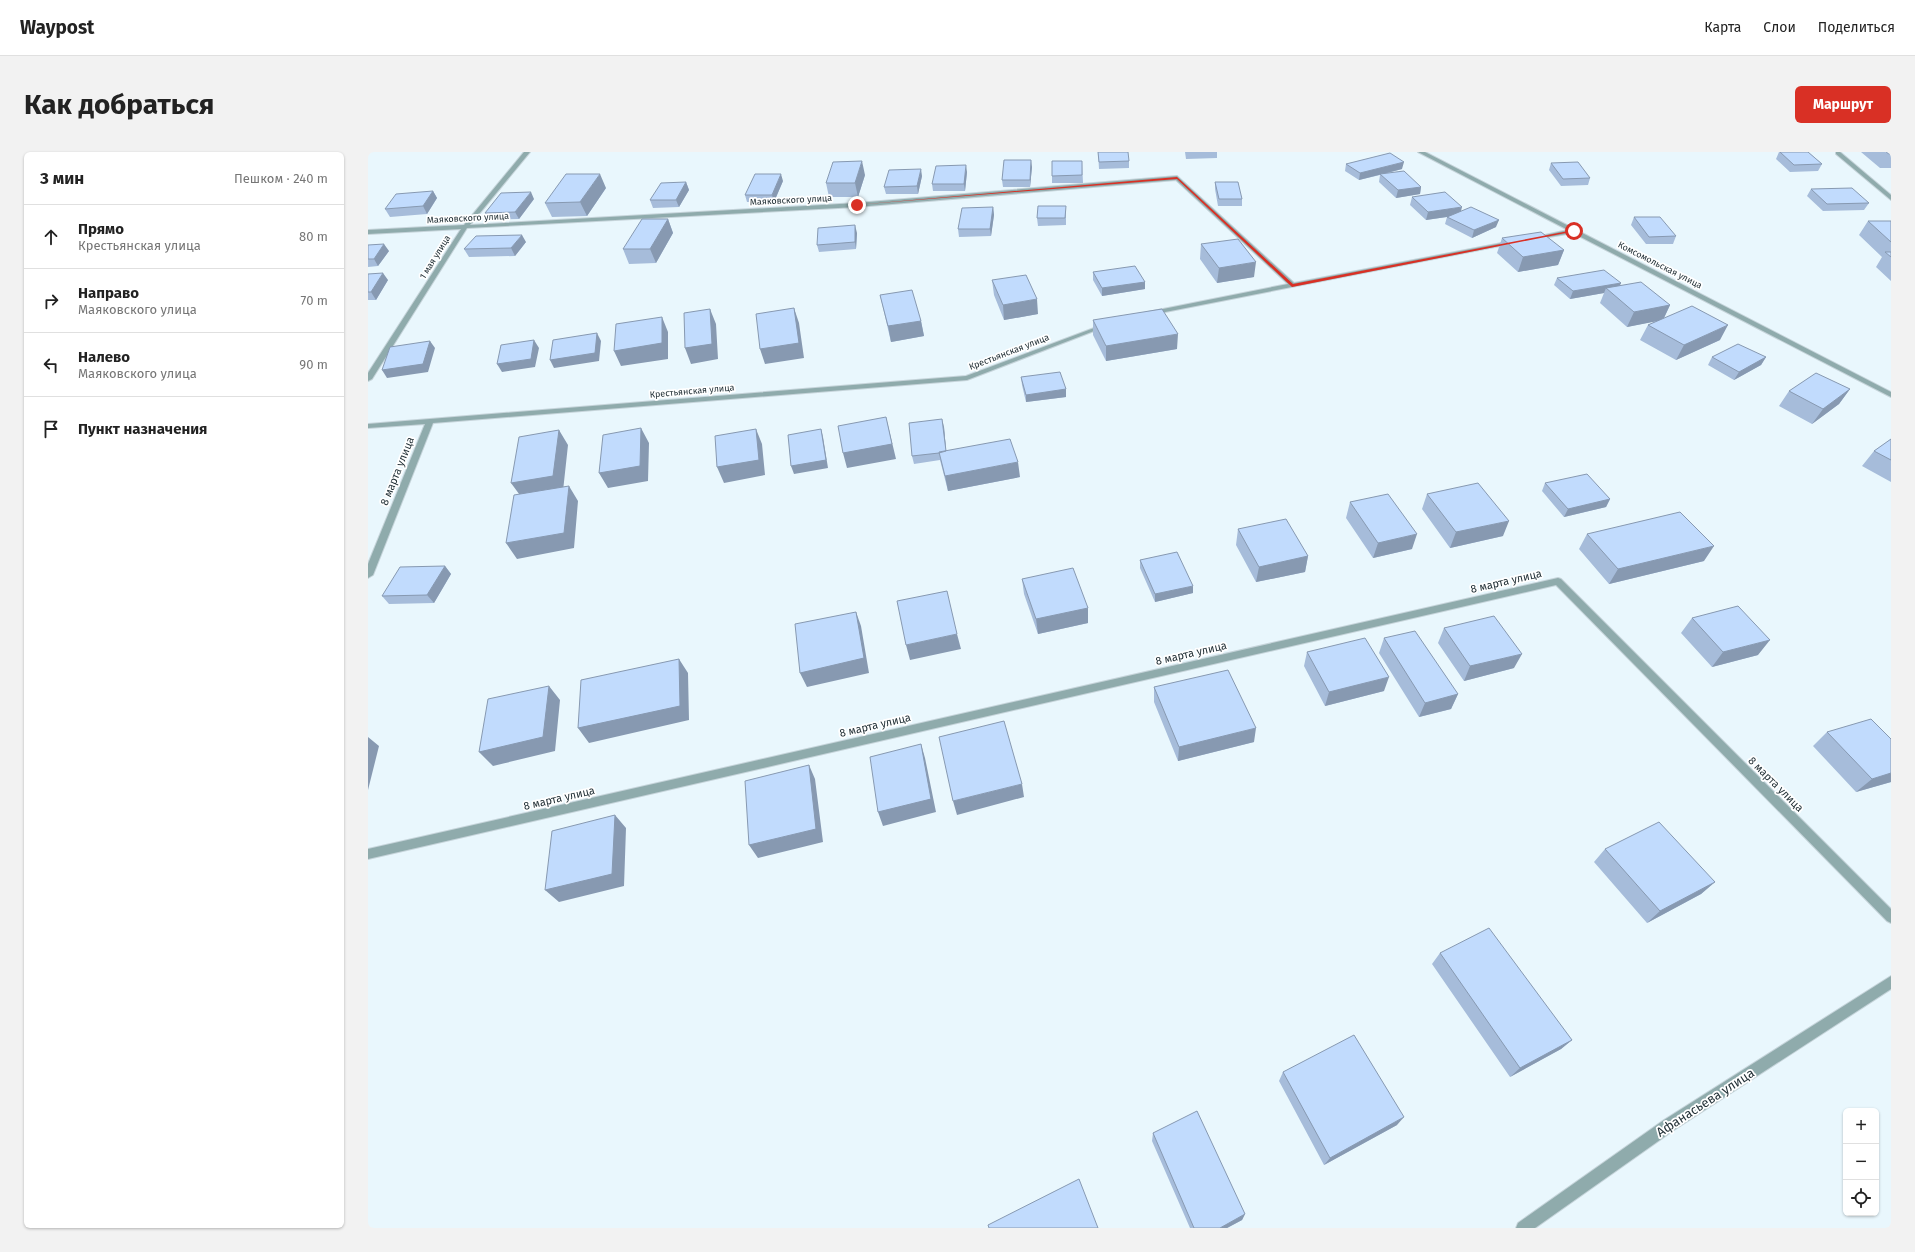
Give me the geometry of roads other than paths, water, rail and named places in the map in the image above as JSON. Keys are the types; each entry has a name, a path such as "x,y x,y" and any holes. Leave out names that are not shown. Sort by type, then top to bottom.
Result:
{"street":[{"name":"1 мая улица","path":"368,379 464,227 526,152"},
{"name":"Комсомольская улица","path":"1420,152 1891,395"},
{"path":"1838,153 1891,198"},
{"name":"Маяковского улица","path":"368,232 857,205 1177,178 1292,285"},
{"path":"1527,240 1574,231"},
{"path":"1142,314 1519,242"},
{"name":"Крестьянская улица","path":"368,426 967,378 1112,323"},
{"name":"8 марта улица","path":"368,575 430,421"},
{"name":"8 марта улица","path":"368,854 1558,581 1891,917"},
{"name":"Афанасьева улица","path":"1523,1228 1669,1125 1891,982"}]}
